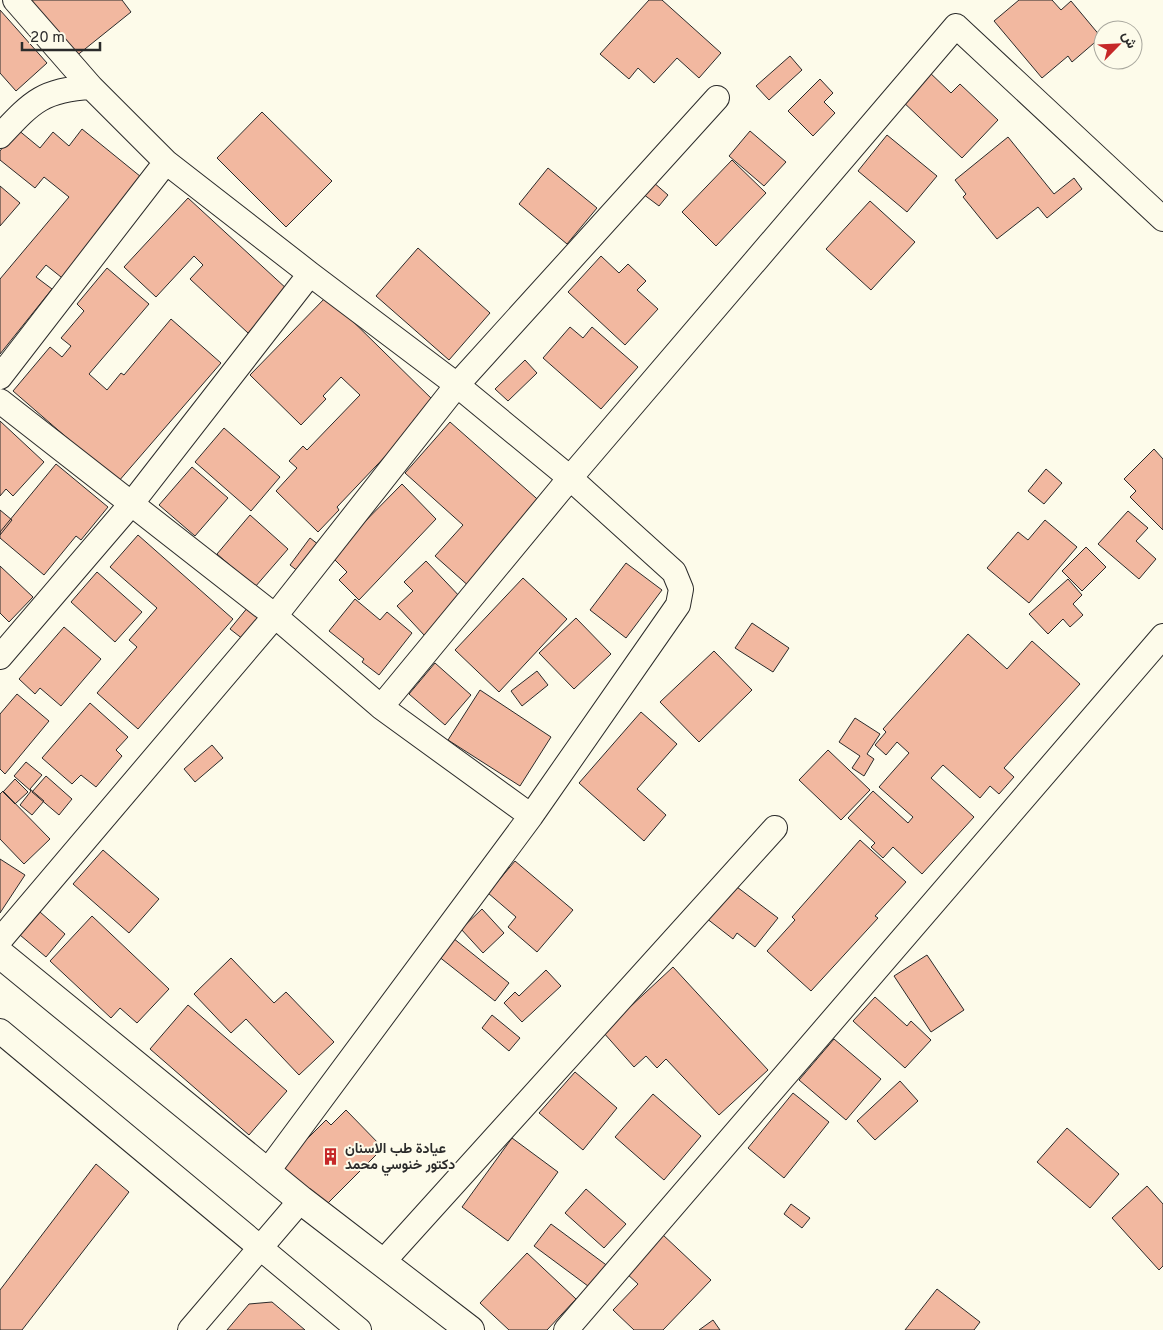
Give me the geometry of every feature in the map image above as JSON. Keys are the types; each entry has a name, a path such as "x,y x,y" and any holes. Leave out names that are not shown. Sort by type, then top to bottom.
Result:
{"main road":[{"path":"0,954 301,1200 470,1330"}],"street":[{"path":"15,0 91,87 166,162 457,385 570,478 674,572 681,590 678,605 531,816 267,1172"},
{"path":"381,707 570,478 956,26 1163,218"},
{"path":"0,136 26,108 45,96 68,89 91,87"},
{"path":"0,940 276,616 457,385 717,98"},
{"path":"0,377 166,162"},
{"path":"0,656 132,503 310,274"},
{"path":"0,401 276,616 381,707 531,816"},
{"path":"566,1330 1163,636"},
{"path":"382,1263 774,828"},
{"path":"0,1031 359,1330"},
{"path":"190,1330 301,1200"}],"building":[{"path":"29,0 122,0 131,12 75,57"},
{"path":"649,0 662,0 721,53 699,78 677,58 654,83 638,68 629,79 600,54"},
{"path":"1019,0 1052,0 1061,10 1071,1 1093,27 1093,44 1072,62 1068,56 1042,78 994,21"},
{"path":"0,10 47,63 16,91 0,73"},
{"path":"790,56 802,70 769,100 756,86"},
{"path":"926,69 951,93 960,84 998,120 962,158 899,98"},
{"path":"820,79 833,93 824,102 835,113 813,136 788,111"},
{"path":"262,112 332,181 286,227 217,158"},
{"path":"17,129 40,148 53,132 69,146 82,129 146,181 66,281 46,265 36,277 52,289 0,354 0,279 69,197 44,177 35,188 0,160 0,151"},
{"path":"750,131 786,162 764,186 729,156"},
{"path":"887,135 937,176 907,212 858,171"},
{"path":"1008,137 1054,194 1074,178 1082,189 1047,218 1038,207 997,239 963,197 966,194 955,180"},
{"path":"732,160 766,193 716,246 682,212"},
{"path":"548,168 597,208 567,244 519,204"},
{"path":"653,182 668,195 659,206 643,194"},
{"path":"0,186 20,203 0,226"},
{"path":"188,198 288,290 248,333 190,279 203,265 194,256 156,297 124,267"},
{"path":"870,201 915,242 871,290 826,249"},
{"path":"418,248 490,313 449,360 376,296"},
{"path":"601,256 619,273 628,264 646,281 637,290 658,309 625,345 568,292"},
{"path":"107,268 149,304 89,374 107,390 121,373 124,375 171,319 221,363 118,482 13,391 50,347 62,357 71,346 61,338 84,311 77,304"},
{"path":"327,296 436,403 337,507 339,510 318,532 276,491 297,468 289,461 303,446 307,450 360,395 341,377 323,396 326,399 301,425 250,375"},
{"path":"570,327 583,338 592,327 638,367 601,409 543,358"},
{"path":"525,360 537,373 508,401 495,389"},
{"path":"0,421 44,462 13,496 6,489 0,496"},
{"path":"450,422 544,505 471,588 435,556 463,525 405,473"},
{"path":"224,428 280,477 251,511 195,462"},
{"path":"1154,449 1163,459 1163,530 1130,497 1136,491 1124,479"},
{"path":"56,464 108,507 81,540 76,536 44,575 0,538 0,532"},
{"path":"192,467 228,498 195,536 159,505"},
{"path":"1046,469 1062,483 1044,504 1028,491"},
{"path":"402,484 436,519 359,600 339,580 347,572 331,556"},
{"path":"0,510 12,520 0,535"},
{"path":"1128,511 1148,528 1136,541 1156,559 1139,579 1098,544"},
{"path":"250,515 288,549 255,587 217,554"},
{"path":"1045,520 1077,547 1029,603 987,568 1018,532 1028,540"},
{"path":"138,535 233,619 138,729 97,693 137,647 129,640 157,608 110,567"},
{"path":"310,538 319,545 299,572 290,565"},
{"path":"1086,547 1106,567 1082,591 1062,571"},
{"path":"426,561 463,600 425,636 397,606 413,591 404,582"},
{"path":"626,563 662,590 626,638 590,610"},
{"path":"0,566 33,597 9,622 0,613"},
{"path":"97,572 142,612 115,642 71,602"},
{"path":"523,578 567,619 499,692 455,650"},
{"path":"1068,579 1082,595 1073,604 1083,615 1070,627 1063,619 1048,634 1029,614"},
{"path":"355,599 380,620 387,612 412,633 379,675 362,662 364,659 329,631"},
{"path":"253,601 271,616 248,643 230,629"},
{"path":"576,618 611,654 574,689 539,653"},
{"path":"752,623 789,648 773,672 735,648"},
{"path":"64,627 101,659 61,706 40,688 35,694 19,679"},
{"path":"968,634 1007,669 1032,641 1080,684 1004,768 1014,777 999,794 990,786 980,798 943,765 931,778 974,817 922,874 893,847 883,858 871,847 875,843 848,818 873,791 908,823 913,817 879,787 909,753 897,742 886,755 875,745 886,732 883,729"},
{"path":"714,651 752,690 699,742 660,702"},
{"path":"435,663 471,695 445,725 409,694"},
{"path":"537,671 548,685 522,706 511,691"},
{"path":"480,690 551,737 520,786 448,740"},
{"path":"17,694 49,721 5,774 0,769 0,714"},
{"path":"90,703 128,737 116,750 122,756 96,787 81,775 72,784 42,758"},
{"path":"641,712 677,744 637,789 666,815 644,841 579,783"},
{"path":"855,718 880,734 867,754 874,759 864,776 852,768 860,756 839,742"},
{"path":"212,745 223,758 195,782 184,769"},
{"path":"828,750 870,790 841,820 799,780"},
{"path":"26,762 42,775 30,789 44,801 32,815 20,805 31,791 14,776"},
{"path":"46,776 72,799 59,815 32,792"},
{"path":"15,779 28,792 15,804 3,792"},
{"path":"3,791 50,839 24,864 0,839 0,794"},
{"path":"860,840 906,882 875,916 878,918 811,991 767,951 795,920 792,917"},
{"path":"103,850 159,899 129,933 73,884"},
{"path":"0,859 25,875 0,913"},
{"path":"515,861 573,910 537,952 508,927 516,917 488,893"},
{"path":"733,884 778,918 755,947 737,933 733,939 706,918"},
{"path":"482,909 504,933 483,953 461,929"},
{"path":"40,912 65,934 46,957 20,935"},
{"path":"92,916 169,989 137,1023 120,1008 111,1018 50,961"},
{"path":"453,938 509,983 495,1001 438,956"},
{"path":"927,955 964,1010 931,1032 894,976"},
{"path":"231,958 274,1003 286,992 334,1042 299,1075 246,1019 231,1033 194,994"},
{"path":"673,967 768,1070 719,1115 666,1059 657,1068 646,1056 634,1067 603,1032"},
{"path":"546,970 561,986 522,1022 504,1003 515,992 519,996"},
{"path":"875,997 907,1026 911,1021 931,1040 905,1068 853,1021"},
{"path":"188,1005 287,1091 249,1135 150,1049"},
{"path":"492,1015 520,1038 509,1051 482,1028"},
{"path":"834,1039 881,1079 846,1120 799,1080"},
{"path":"575,1072 617,1108 583,1150 539,1113"},
{"path":"900,1081 918,1101 875,1140 857,1121"},
{"path":"793,1093 829,1122 784,1178 748,1148"},
{"path":"653,1094 701,1136 664,1180 615,1137"},
{"name":"عيادة طب الاسنان دكتور خنوسي محمد","path":"346,1110 383,1148 322,1209 280,1166 326,1120 331,1125"},
{"path":"1067,1128 1119,1174 1090,1208 1037,1162"},
{"path":"512,1138 558,1172 508,1241 462,1207"},
{"path":"96,1164 129,1192 22,1330 0,1330 0,1290"},
{"path":"1147,1186 1163,1204 1163,1266 1159,1270 1112,1218"},
{"path":"586,1189 626,1224 604,1248 565,1213"},
{"path":"791,1204 810,1218 802,1228 784,1214"},
{"path":"551,1224 609,1267 592,1289 534,1246"},
{"path":"662,1234 711,1280 663,1330 634,1330 613,1310 638,1284 626,1273"},
{"path":"527,1253 576,1299 547,1330 509,1330 480,1303"},
{"path":"937,1289 980,1322 974,1330 905,1330"},
{"path":"272,1302 305,1330 227,1330 249,1304"},
{"path":"713,1320 720,1330 699,1330"}],"place":[{"name":"عيادة طب الاسنان دكتور خنوسي محمد","path":"331,1157"}]}
